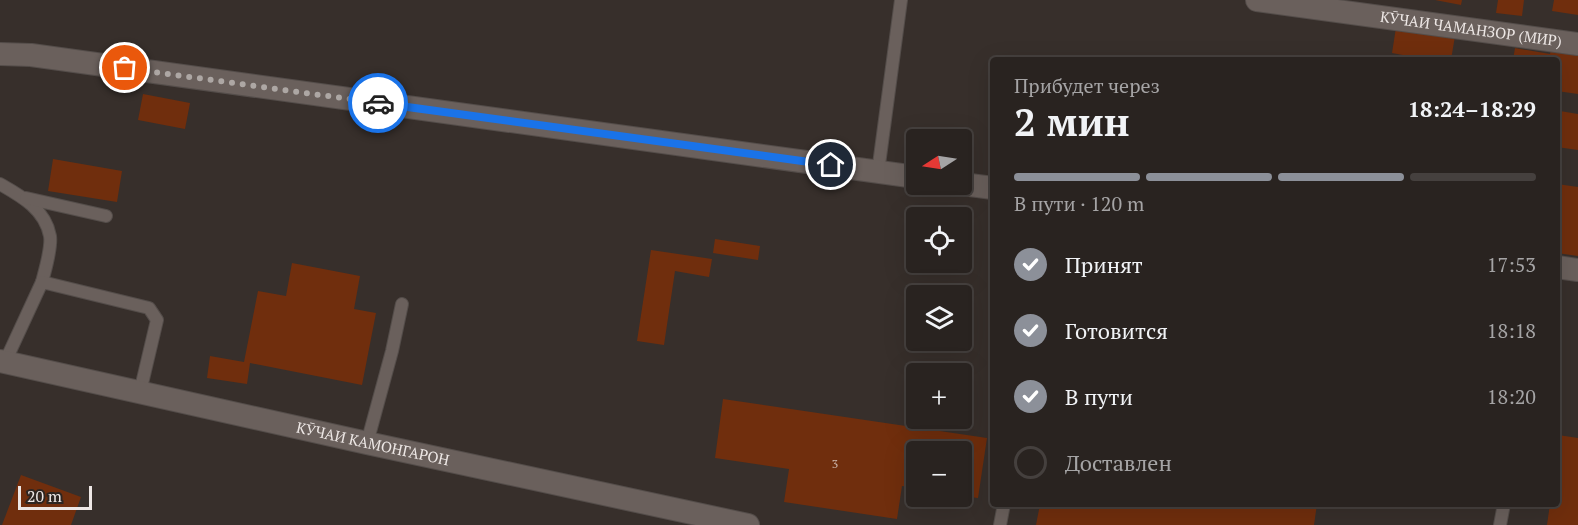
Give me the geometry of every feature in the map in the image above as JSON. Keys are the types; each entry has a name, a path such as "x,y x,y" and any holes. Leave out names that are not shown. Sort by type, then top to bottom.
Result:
{"street":[{"name":"КӮЧАИ ЧАМАНЗОР (МИР)","path":"1257,0 1578,44"},
{"path":"0,54 31,55 906,176"},
{"path":"972,185 990,188"},
{"path":"1560,267 1578,270"},
{"name":"КӮЧАИ КАМОНГАРОН","path":"3,362 748,525"}],"lane":[{"path":"878,172 901,0"},
{"path":"0,184 37,209 50,237 42,282 3,362"},
{"path":"22,197 106,216"},
{"path":"42,282 150,308 157,320 140,392"},
{"path":"367,443 402,304"},
{"path":"1000,525 1003,507"},
{"path":"1500,525 1503,507"}],"building":[{"path":"1435,0 1462,0 1461,5"},
{"path":"1498,0 1524,0 1522,16 1496,13"},
{"path":"1554,0 1578,0 1578,15 1552,11"},
{"path":"1397,21 1456,30 1452,57 1413,57 1392,53"},
{"path":"1552,43 1578,47 1578,94 1560,91 1560,57 1514,57 1515,48 1550,54"},
{"path":"143,94 190,103 185,129 138,120"},
{"path":"1560,111 1578,114 1578,150 1560,147"},
{"path":"53,159 122,171 117,202 48,191"},
{"path":"1560,184 1578,187 1578,256 1560,253"},
{"path":"715,239 760,246 758,260 713,253"},
{"path":"651,250 712,259 709,277 675,271 664,345 637,341"},
{"path":"292,263 360,276 354,309 376,313 362,385 250,363 247,384 207,378 210,356 244,362 258,291 286,296"},
{"path":"723,399 906,426 906,429 926,429 987,438 978,498 972,497 972,441 906,441 906,487 902,486 897,519 784,502 789,469 715,458"},
{"path":"1560,435 1578,438 1578,525 1547,525 1550,507 1560,507"},
{"path":"21,475 81,497 71,525 2,525"},
{"path":"1039,507 1317,507 1314,525 1036,525"}],"way so far":[{"path":"125,68 378,103"}],"route":[{"path":"378,103 831,165"}]}
